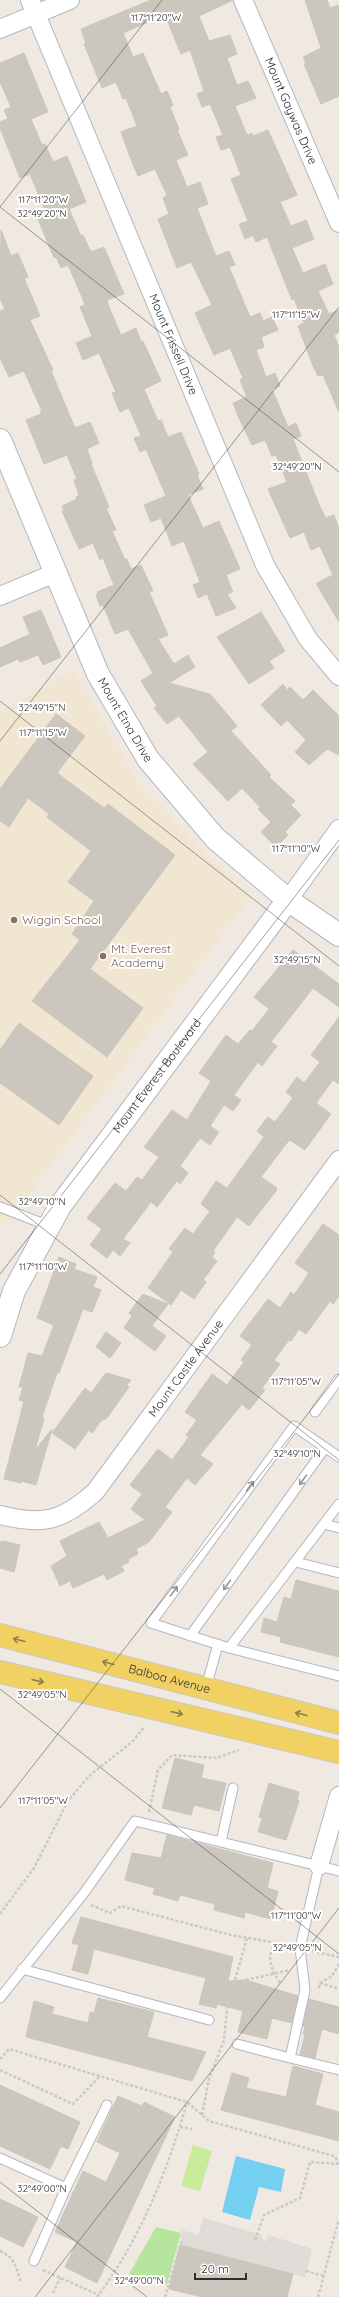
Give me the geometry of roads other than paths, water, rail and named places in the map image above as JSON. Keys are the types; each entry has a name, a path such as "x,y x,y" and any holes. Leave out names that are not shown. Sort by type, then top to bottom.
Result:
{"main road":[{"name":"Balboa Avenue","path":"0,1636 206,1688 339,1724"},
{"path":"0,1672 339,1752"}],"street":[{"path":"0,29 33,7 70,0"},
{"name":"Mount Gaywas Drive","path":"243,0 339,223"},
{"name":"Mount Frissell Drive","path":"33,7 266,565 308,639 339,676"},
{"name":"Mount Etna Drive","path":"0,440 98,674 148,759 215,838 288,900 339,935"},
{"path":"0,596 55,573"},
{"name":"Mount Everest Boulevard","path":"1,1330 14,1291 60,1206 288,900 339,829"},
{"name":"Mount Castle Avenue","path":"0,1515 19,1520 51,1520 75,1510 95,1492 339,1160"},
{"path":"320,1866 339,1796"}],"lane":[{"path":"0,1207 49,1226"},
{"path":"315,1412 339,1379"},
{"path":"339,1458 294,1426 151,1623 229,1648 339,1676"},
{"path":"190,1636 326,1448"},
{"path":"229,1648 339,1504"},
{"path":"324,1524 339,1528"},
{"path":"296,1562 339,1573"},
{"path":"206,1688 218,1644"},
{"path":"221,1842 234,1788"},
{"path":"0,1998 81,1896 135,1821 339,1871"},
{"path":"290,2058 305,1990 300,1948 320,1866"},
{"path":"22,1969 209,2020"},
{"path":"237,2044 339,2070"},
{"path":"34,2261 66,2188 107,2105"},
{"path":"0,2158 66,2188"}],"water":[{"path":"236,2156 285,2169 281,2192 259,2187 250,2220 222,2212"}],"place":[{"name":"Wiggin School","path":"14,920"},
{"name":"Mt. Everest Academy","path":"103,956"}]}
